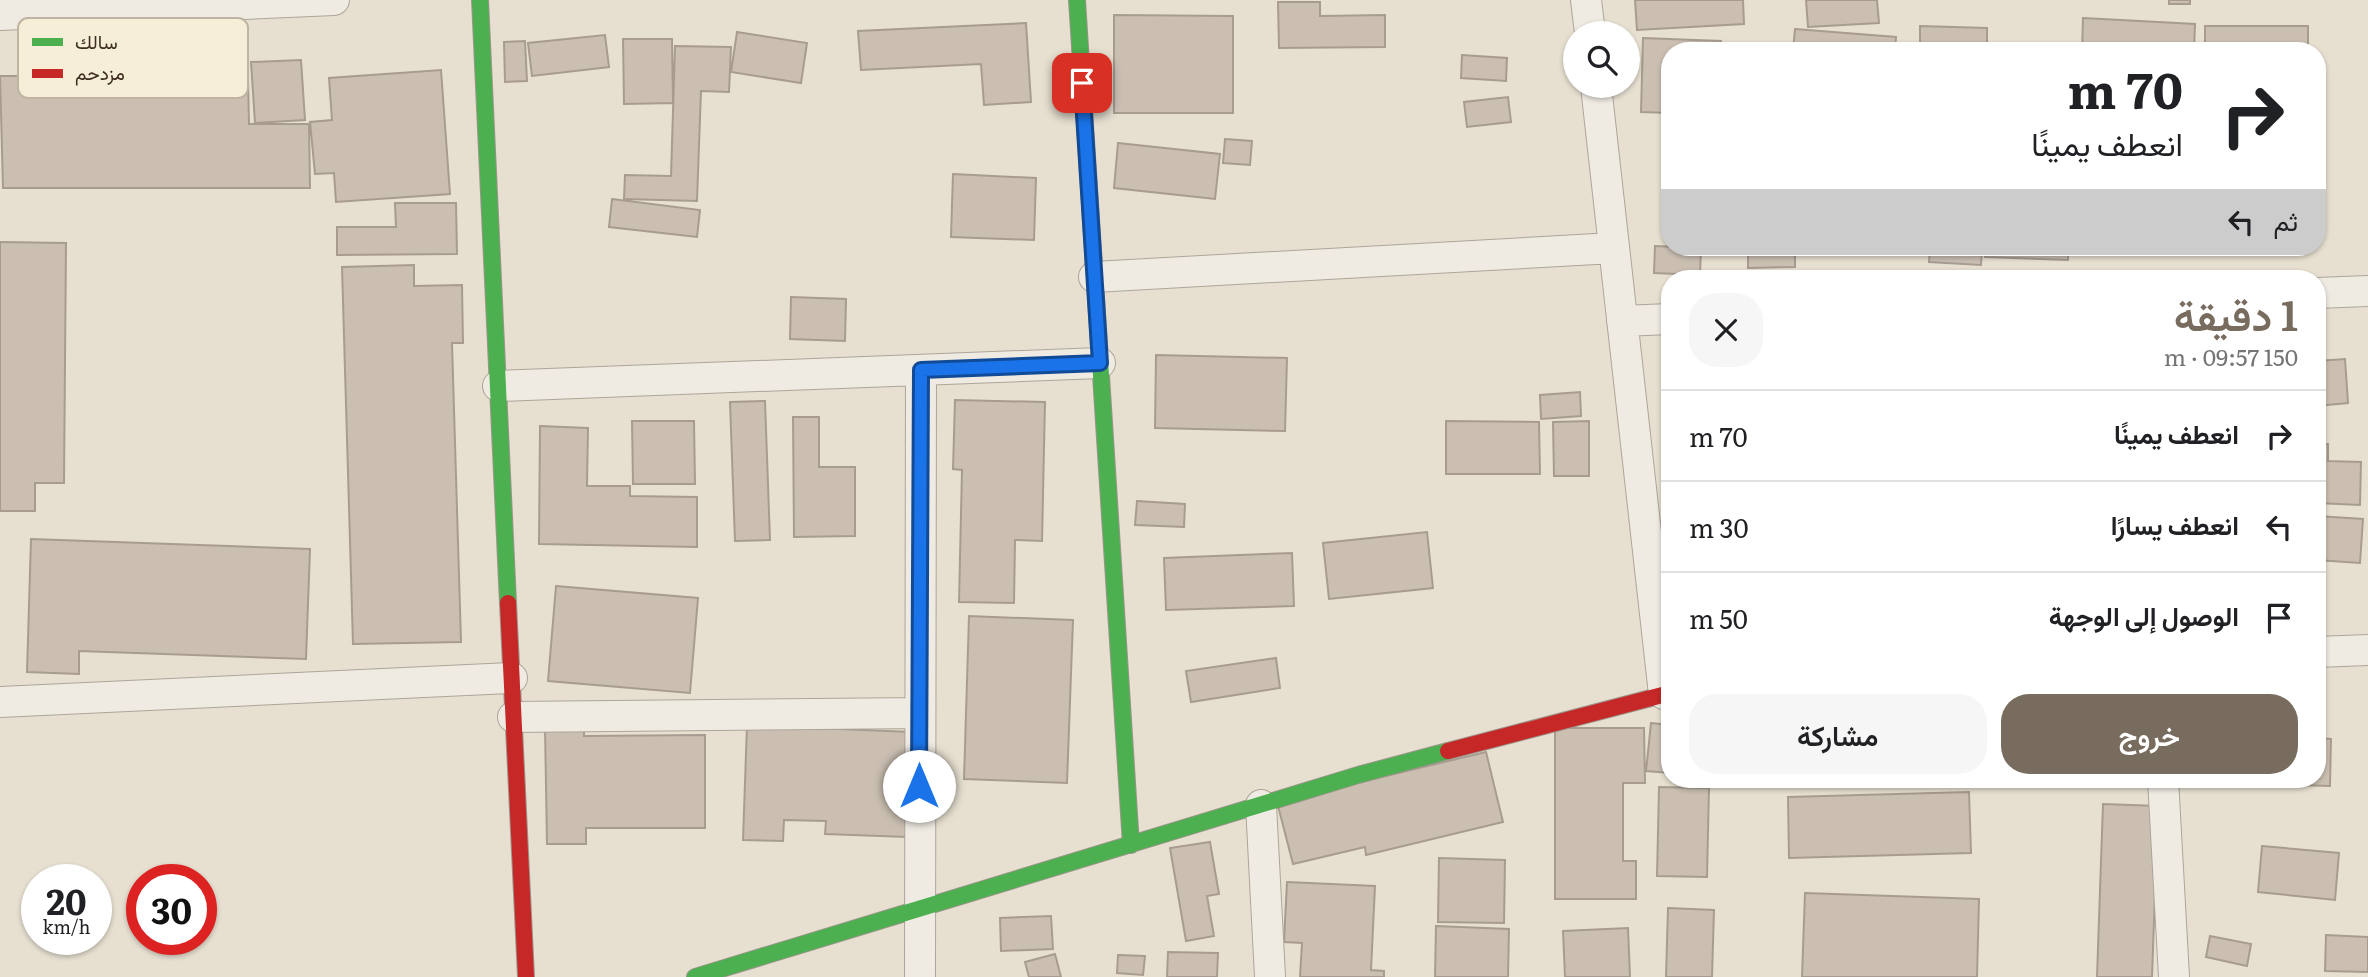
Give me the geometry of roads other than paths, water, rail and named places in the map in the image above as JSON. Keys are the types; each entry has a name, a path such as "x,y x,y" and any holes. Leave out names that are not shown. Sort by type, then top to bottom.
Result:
{"street":[{"path":"0,15 334,0"},
{"path":"480,0 526,977"},
{"path":"1077,0 1130,845"},
{"path":"1586,0 1589,21"},
{"path":"1597,98 1661,644"},
{"path":"1094,277 1614,248"},
{"path":"2326,293 2368,291"},
{"path":"1622,321 1661,319"},
{"path":"498,386 1100,363"},
{"path":"920,977 918,909 921,370"},
{"path":"2326,652 2368,650"},
{"path":"0,702 512,678"},
{"path":"695,977 1357,775 1661,696"},
{"path":"513,718 919,713"},
{"path":"2164,788 2174,977"},
{"path":"1261,805 1270,977"}]}
